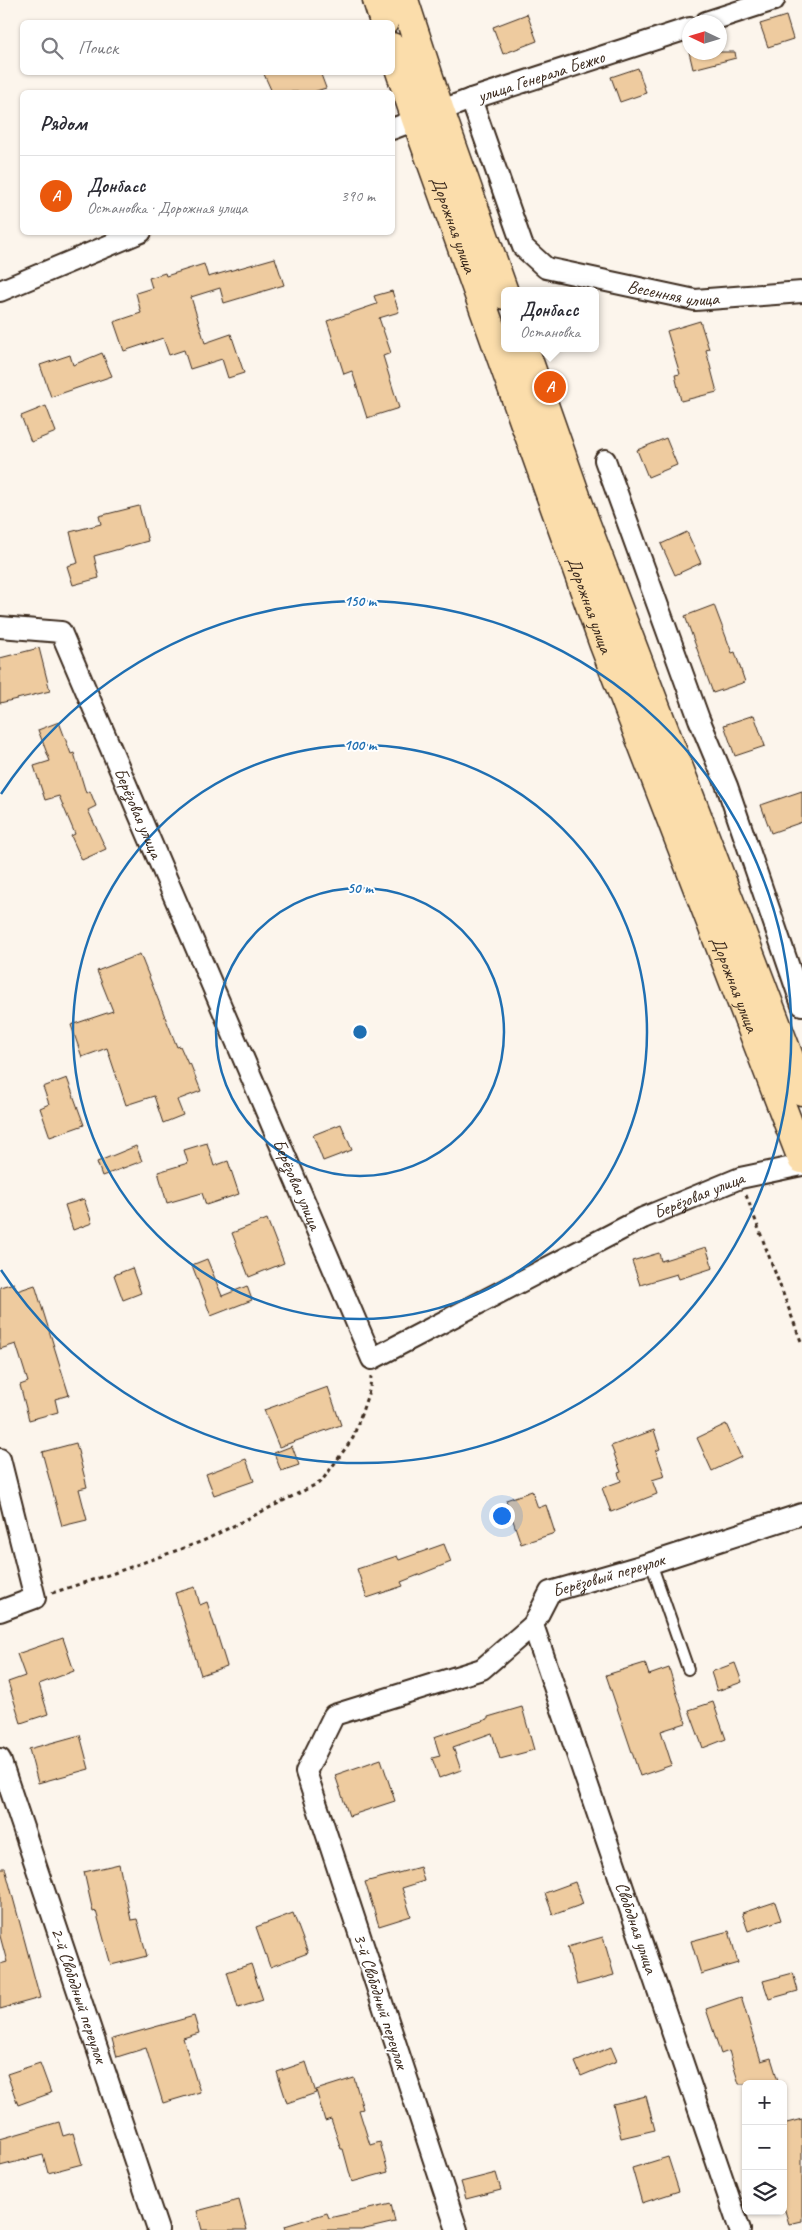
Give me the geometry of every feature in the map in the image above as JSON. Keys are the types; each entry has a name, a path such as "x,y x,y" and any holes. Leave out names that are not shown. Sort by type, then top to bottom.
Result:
{"main road":[{"path":"377,0 383,20"},
{"name":"Дорожная улица","path":"404,0 416,119 501,287"},
{"name":"Дорожная улица","path":"395,56 604,645 802,1159"},
{"name":"Дорожная улица","path":"525,352 584,518 802,1091"}],"street":[{"path":"727,15 774,0"},
{"name":"улица Генерала Бежко","path":"416,119 682,31"},
{"name":"Весенняя улица","path":"471,100 523,247 546,268 695,300 802,292"},
{"path":"0,291 135,235"},
{"path":"605,460 699,719 726,786 802,1005"},
{"name":"Берёзовая улица","path":"0,627 61,632 372,1358 643,1218 740,1178 802,1165"},
{"path":"0,1459 35,1598 0,1611"},
{"name":"Берёзовый переулок","path":"306,1772 334,1715 482,1669 533,1625 550,1592 651,1563 802,1514"},
{"name":"Свободная улица","path":"533,1625 740,2230"},
{"name":"2-й Свободный переулок","path":"0,1759 158,2230"},
{"name":"3-й Свободный переулок","path":"306,1772 457,2230"}],"lane":[{"path":"651,1563 688,1669"}],"path":[{"path":"740,1178 802,1344"},
{"path":"35,1598 114,1574 203,1541 321,1482 353,1438 370,1388 372,1358"}],"building":[{"path":"527,14 537,41 503,54 493,27"},
{"path":"786,16 793,39 768,47 760,24"},
{"path":"727,52 735,52 736,58 693,69 691,60 727,60"},
{"path":"638,68 646,93 620,102 611,77"},
{"path":"264,75 321,75 326,88 320,90 271,90"},
{"path":"275,258 284,285 224,303 220,288 191,297 205,343 231,334 244,373 228,378 222,359 190,369 184,350 169,355 163,338 124,351 114,322 141,313 136,293 152,288 149,278 165,273 166,276 204,264 208,277"},
{"path":"392,291 399,312 379,318 391,353 383,356 399,408 367,418 352,371 344,374 327,321 377,304 374,296"},
{"path":"700,321 709,349 706,350 717,392 681,401 675,375 680,374 667,331"},
{"path":"102,353 112,376 51,397 40,365 70,355 73,365"},
{"path":"46,406 56,432 31,442 21,416"},
{"path":"666,438 677,465 648,477 637,450"},
{"path":"139,506 148,541 94,556 99,578 73,585 67,566 78,563 70,532 101,524 99,516"},
{"path":"687,532 701,563 675,575 661,544"},
{"path":"714,605 732,653 735,652 745,682 713,693 685,616"},
{"path":"39,648 50,691 0,703 0,658"},
{"path":"754,715 765,746 735,756 724,725"},
{"path":"59,722 71,754 74,753 86,793 90,791 96,806 88,810 106,849 82,860 71,836 75,834 59,796 45,800 34,766 50,761 38,730"},
{"path":"802,791 802,822 771,833 761,805"},
{"path":"140,954 177,1047 180,1046 188,1064 190,1063 201,1091 177,1100 183,1115 163,1123 154,1096 126,1105 107,1048 82,1057 71,1025 113,1011 97,971"},
{"path":"67,1078 84,1125 50,1137 40,1108 49,1104 43,1087"},
{"path":"341,1124 352,1150 323,1161 313,1135"},
{"path":"207,1143 214,1166 228,1161 239,1194 206,1205 202,1193 167,1203 158,1172 188,1163 184,1150"},
{"path":"136,1146 142,1161 102,1176 97,1162"},
{"path":"84,1199 92,1223 73,1230 65,1205"},
{"path":"267,1219 284,1263 249,1277 232,1233"},
{"path":"706,1247 713,1268 679,1279 677,1274 640,1285 632,1261 659,1253 661,1261"},
{"path":"207,1259 222,1296 247,1286 252,1300 211,1316 192,1265"},
{"path":"132,1268 141,1293 123,1300 114,1275"},
{"path":"14,1283 17,1291 35,1285 69,1395 55,1399 58,1412 29,1420 20,1385 28,1382 16,1344 0,1349 0,1287"},
{"path":"328,1387 341,1425 279,1447 264,1410"},
{"path":"726,1424 741,1457 712,1471 697,1438"},
{"path":"654,1430 660,1449 656,1451 665,1476 652,1480 657,1494 611,1512 602,1488 621,1481 618,1473 621,1472 611,1446"},
{"path":"76,1443 87,1487 79,1489 87,1520 62,1526 42,1452"},
{"path":"292,1446 299,1465 281,1471 274,1453"},
{"path":"246,1459 254,1481 214,1495 206,1474"},
{"path":"532,1491 538,1508 546,1505 555,1533 521,1544 506,1500"},
{"path":"444,1544 451,1562 401,1582 403,1586 367,1598 357,1569 397,1556 399,1560"},
{"path":"195,1587 200,1605 207,1602 227,1666 201,1675 175,1593"},
{"path":"63,1638 74,1671 39,1684 48,1714 21,1723 8,1682 25,1676 17,1654"},
{"path":"645,1663 649,1675 669,1668 686,1723 661,1731 672,1765 640,1776 606,1675"},
{"path":"735,1663 742,1682 717,1691 711,1672"},
{"path":"713,1702 726,1739 703,1748 689,1710"},
{"path":"522,1707 534,1750 500,1759 492,1733 453,1747 461,1770 439,1778 432,1758 440,1756 434,1737 488,1719 488,1717"},
{"path":"80,1735 89,1769 38,1783 29,1749"},
{"path":"381,1759 395,1801 349,1816 335,1775"},
{"path":"119,1864 131,1920 137,1919 147,1956 111,1965 96,1911 93,1912 84,1872"},
{"path":"420,1867 424,1881 402,1888 411,1916 379,1926 365,1882"},
{"path":"0,1868 5,1868 40,1998 0,2009 0,1964 7,1962 0,1936"},
{"path":"575,1882 583,1904 553,1915 545,1893"},
{"path":"775,1902 781,1920 748,1931 742,1913"},
{"path":"293,1913 308,1953 270,1967 256,1927"},
{"path":"729,1931 738,1963 701,1974 691,1941"},
{"path":"603,1937 614,1975 577,1985 567,1947"},
{"path":"251,1964 263,2000 238,2008 227,1972"},
{"path":"793,1973 798,1991 769,1999 763,1981"},
{"path":"741,1997 761,2061 771,2058 778,2080 742,2080 742,2084 739,2084 729,2051 721,2054 706,2009"},
{"path":"194,2016 199,2033 183,2038 200,2092 163,2103 146,2048 117,2057 112,2039"},
{"path":"611,2047 617,2061 581,2076 575,2062"},
{"path":"306,2062 316,2093 287,2103 277,2072"},
{"path":"40,2063 51,2093 18,2105 7,2074"},
{"path":"354,2078 363,2109 359,2110 370,2145 380,2142 388,2172 352,2182 343,2149 341,2149 331,2119 325,2121 316,2090"},
{"path":"646,2096 655,2130 621,2138 613,2104"},
{"path":"802,2119 802,2221 789,2224 786,2215 787,2123"},
{"path":"59,2122 63,2136 73,2133 82,2164 48,2173 43,2155 0,2166 0,2139"},
{"path":"668,2157 679,2191 642,2203 632,2168"},
{"path":"496,2173 501,2190 466,2199 461,2182"},
{"path":"239,2200 247,2230 202,2230 197,2211"},
{"path":"391,2204 395,2222 361,2230 286,2230 285,2226 327,2213 329,2218"}],"place":[{"name":"Донбасс","path":"550,387"}]}
